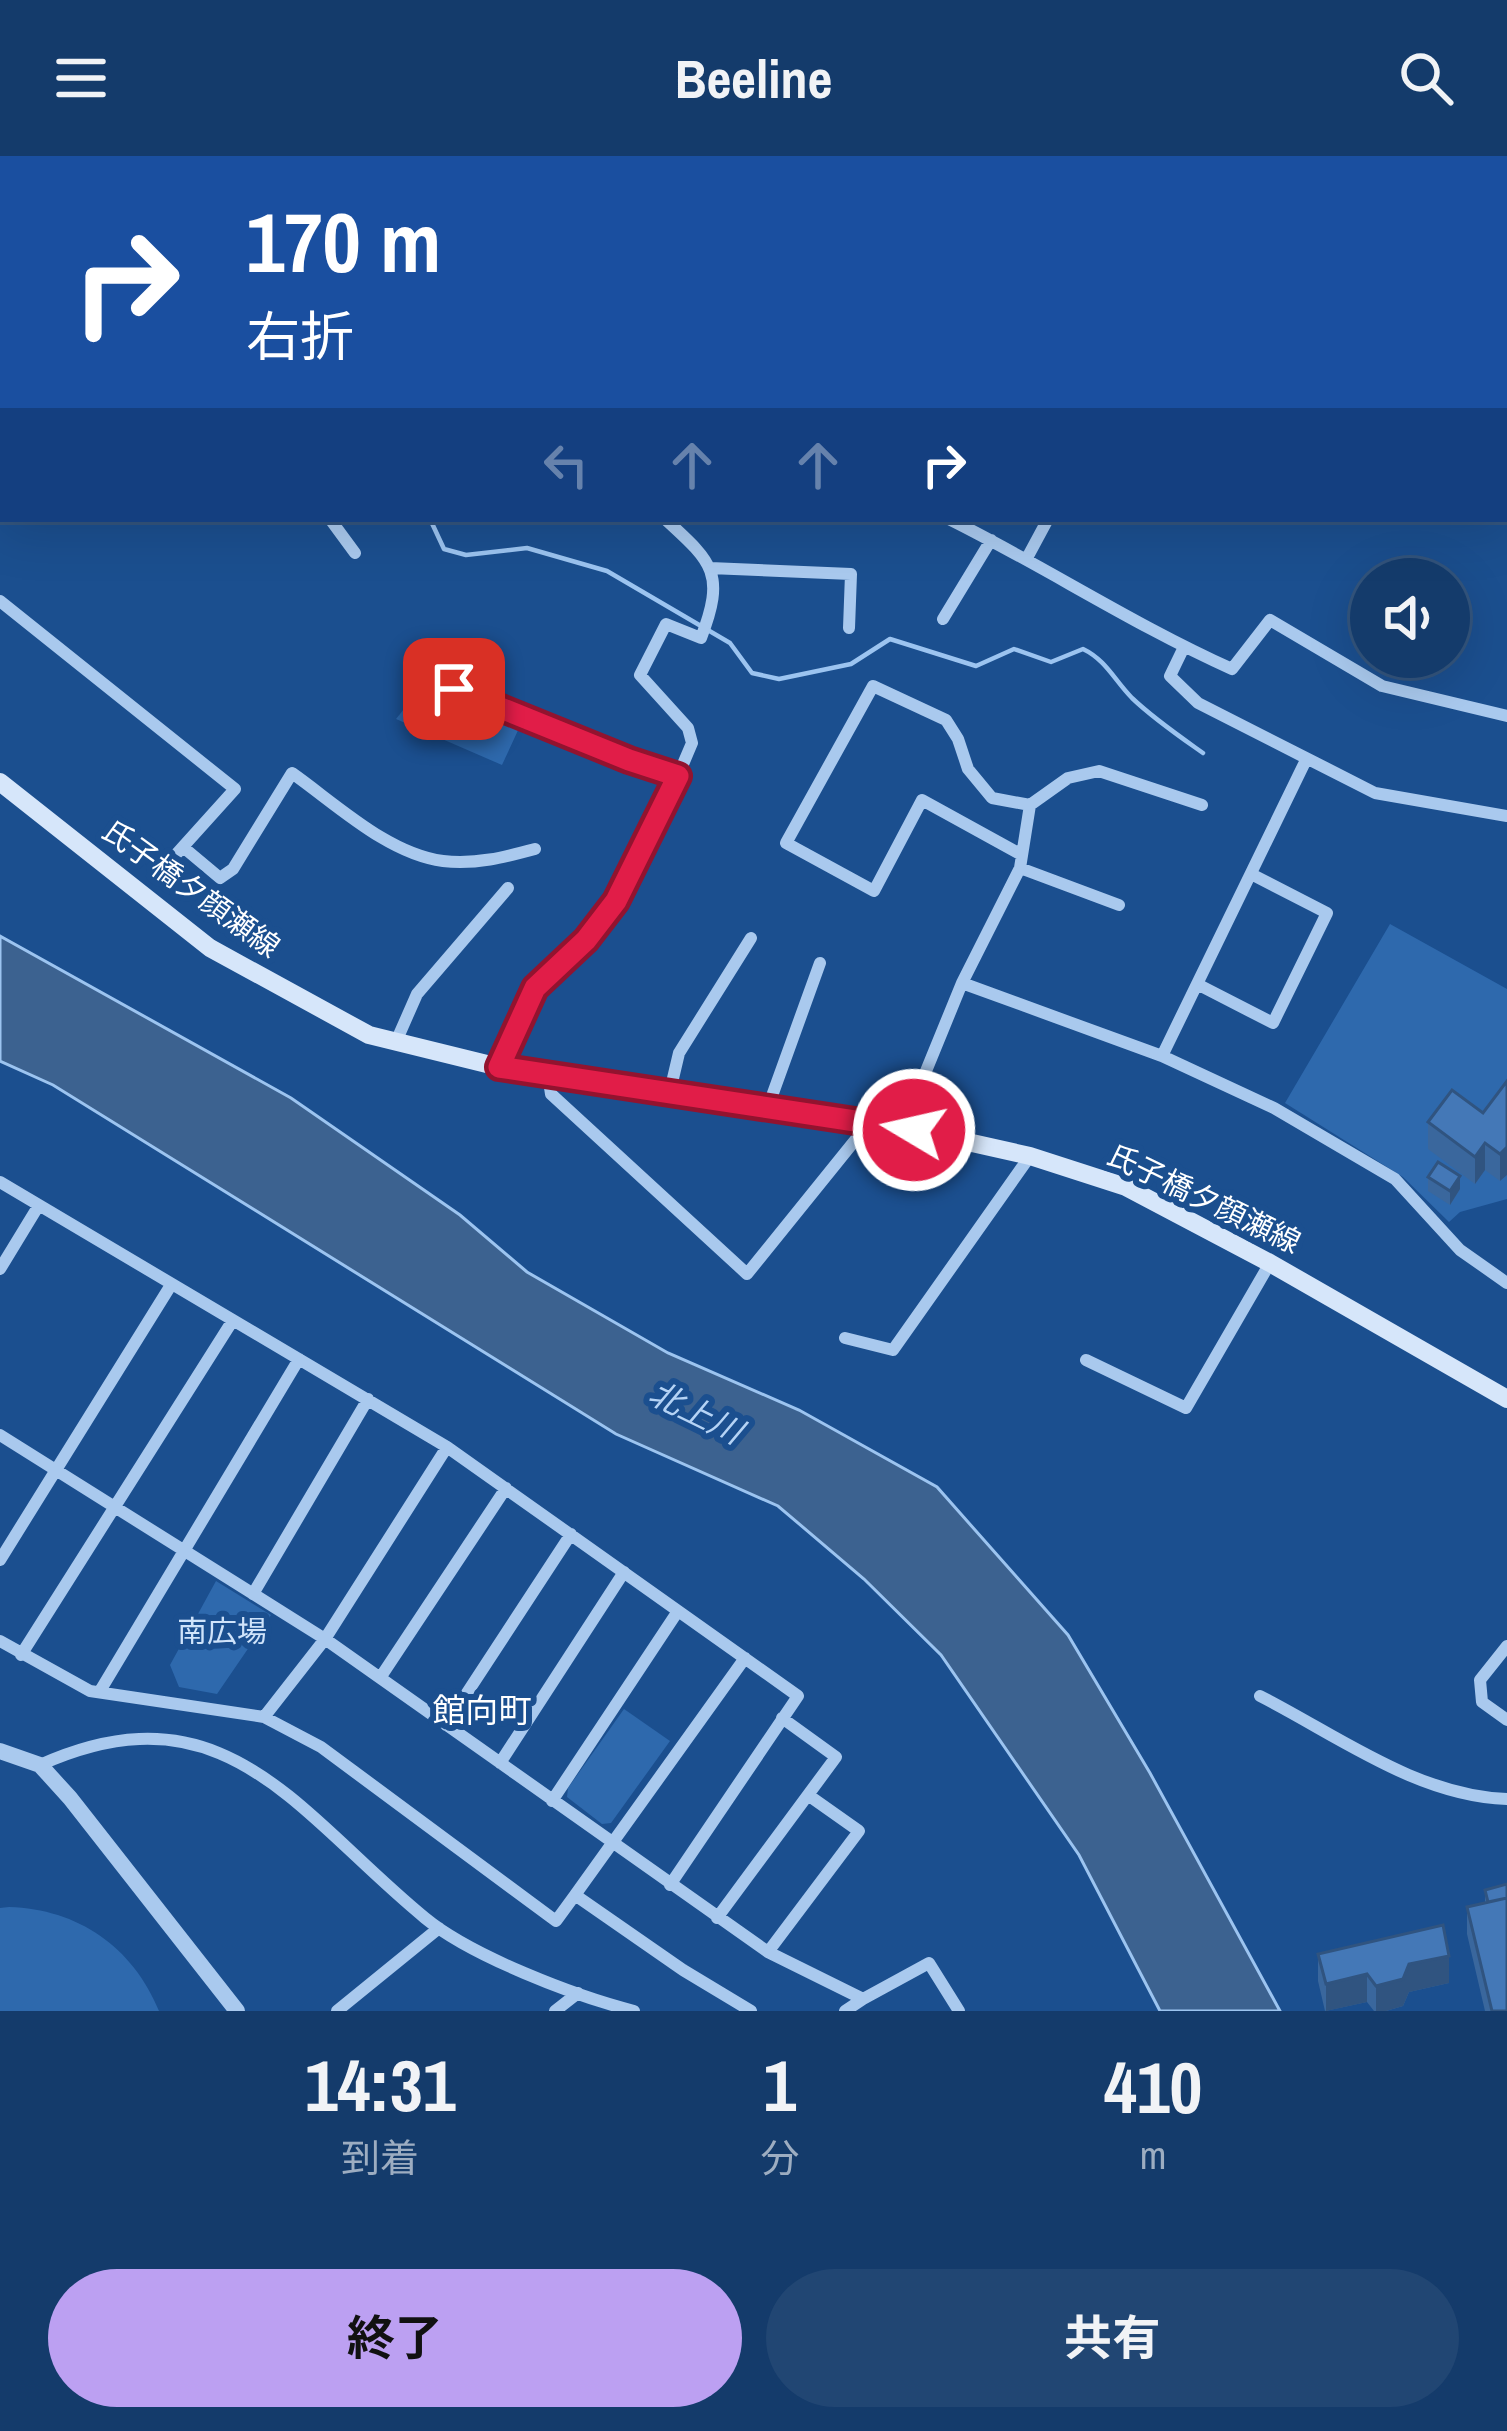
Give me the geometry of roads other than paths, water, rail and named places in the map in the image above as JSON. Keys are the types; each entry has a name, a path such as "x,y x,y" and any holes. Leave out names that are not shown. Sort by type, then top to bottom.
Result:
{"main road":[{"name":"氏子橋夕顔瀬線","path":"0,782 210,948 352,1026 395,1044 499,1067 914,1130 1030,1156 1126,1187 1270,1263 1507,1399"}],"street":[{"path":"332,522 355,553"},
{"path":"499,1067 535,988 586,940 616,901 692,743 688,728 640,676 666,624 701,638 715,586 707,558 668,522"},
{"path":"955,522 1232,669 1270,620 1382,686 1507,716"},
{"path":"1027,558 1046,522"},
{"path":"944,620 991,540"},
{"path":"710,568 851,574 849,628"},
{"path":"0,601 235,789 163,869"},
{"path":"1184,647 1170,676 1198,703 1306,760 1375,793 1507,816"},
{"path":"1030,806 992,798 968,769 946,720 873,686 786,843 874,891 922,800 1021,862 1119,904"},
{"path":"454,689 678,776"},
{"path":"1162,1056 1306,760"},
{"path":"914,1130 924,1076 962,982 1021,862 1030,806 1068,778 1099,771 1202,805"},
{"path":"183,847 220,878 232,869 292,773 401,849 442,861 486,862 535,849"},
{"path":"1197,984 1273,1023 1328,913 1251,874"},
{"path":"395,1044 417,994 508,888"},
{"path":"670,1091 679,1053 752,938"},
{"path":"768,1107 820,963"},
{"path":"962,982 1162,1056 1274,1108 1395,1179 1460,1250 1507,1283"},
{"path":"548,1074 551,1094 747,1274 868,1123"},
{"path":"845,1337 893,1350 1030,1156"},
{"path":"0,1183 447,1447 798,1696 670,1885"},
{"path":"0,1269 39,1205"},
{"path":"1086,1360 1186,1408 1270,1263"},
{"path":"0,1560 170,1285"},
{"path":"21,1655 233,1320"},
{"path":"100,1690 299,1359"},
{"path":"254,1594 368,1400"},
{"path":"0,1435 325,1639 768,1952 863,1999"},
{"path":"264,1717 325,1639 447,1447"},
{"path":"380,1678 506,1488"},
{"path":"446,1725 571,1534"},
{"path":"500,1763 624,1572"},
{"path":"552,1801 678,1611"},
{"path":"0,1641 90,1690 264,1717 321,1747 556,1921 745,1658"},
{"path":"1507,1646 1480,1680 1482,1702 1507,1720"},
{"path":"1260,1696 1408,1774 1461,1792 1507,1799"},
{"path":"717,1918 836,1757 782,1718"},
{"path":"40,1765 68,1753 140,1737 194,1743 221,1754 271,1780 439,1928 497,1959 634,2011"},
{"path":"0,1751 40,1765 237,2011"},
{"path":"768,1952 859,1831 808,1795"},
{"path":"575,1895 751,2011"},
{"path":"337,2011 439,1928"},
{"path":"845,2011 929,1963 958,2011"},
{"path":"555,2011 578,1993"}],"water":[{"name":"北上川","path":"0,936 291,1098 460,1215 527,1272 668,1353 799,1410 937,1487 1068,1635 1150,1773 1280,2011 1160,2011 1079,1855 941,1655 864,1579 778,1506 616,1434 53,1085 0,1061"}],"waterway":[{"path":"431,522 444,549 466,555 527,548 607,571 730,643 752,673 779,679 851,664 890,639 976,666 1014,649 1051,662 1083,649 1140,706 1203,753"}],"district":[{"name":"館向町","path":"482,1710"}],"park label":[{"name":"南広場","path":"222,1632"}]}
